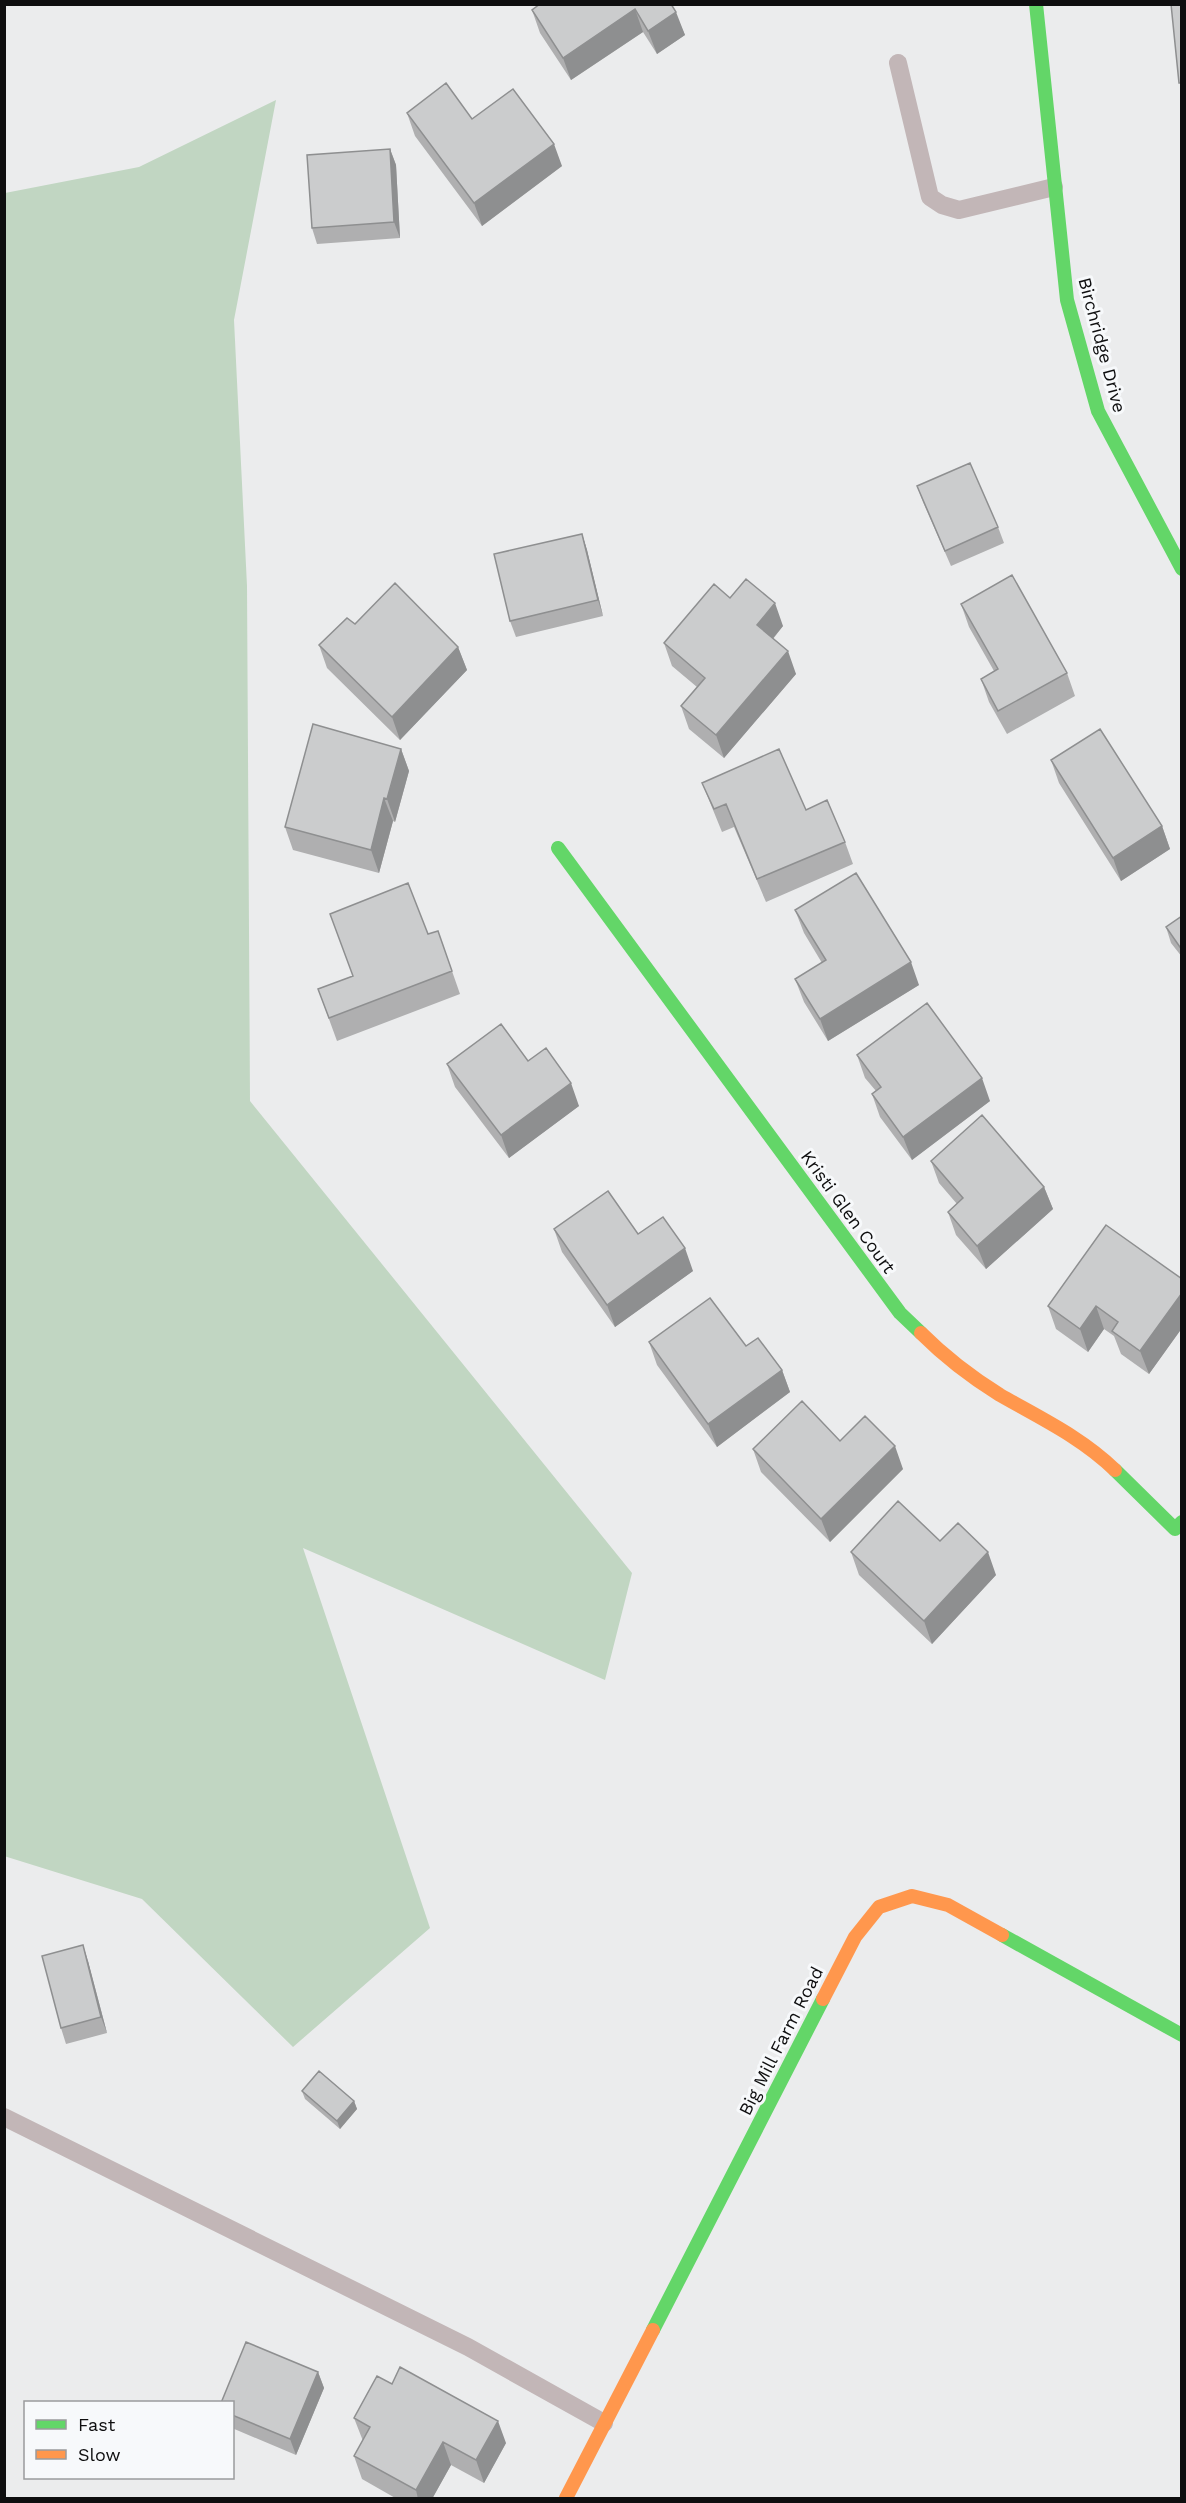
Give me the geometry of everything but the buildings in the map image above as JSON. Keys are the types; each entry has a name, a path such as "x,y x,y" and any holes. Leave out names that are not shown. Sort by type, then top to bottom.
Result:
{"street":[{"name":"Birchridge Drive","path":"1036,4 1067,300 1098,411 1182,569"},
{"name":"Kristi Glen Court","path":"558,848 900,1313 948,1360 999,1394 1079,1439 1178,1526"},
{"name":"Big Mill Farm Road","path":"566,2499 855,1936 879,1907 912,1896 948,1905 1182,2035"}],"lane":[{"path":"898,63 930,197 942,205 959,210 1054,187"},
{"path":"4,2117 468,2347 604,2423"}],"green space":[{"path":"276,100 234,320 247,586 250,1101 632,1573 605,1680 303,1548 430,1928 293,2047 142,1899 4,1856 5,193 139,167"}],"traffic: fast":[{"path":"1036,4 1067,300 1098,411 1182,569"},
{"path":"558,848 900,1313 921,1333"},
{"path":"1115,1470 1175,1529 1182,1522"},
{"path":"1002,1935 1182,2035"},
{"path":"653,2330 823,1999"}],"traffic: slow":[{"path":"921,1333 979,1381 1074,1438 1115,1470"},
{"path":"823,1999 855,1937 879,1907 912,1896 948,1905 1002,1935"},
{"path":"566,2498 653,2330"}]}
